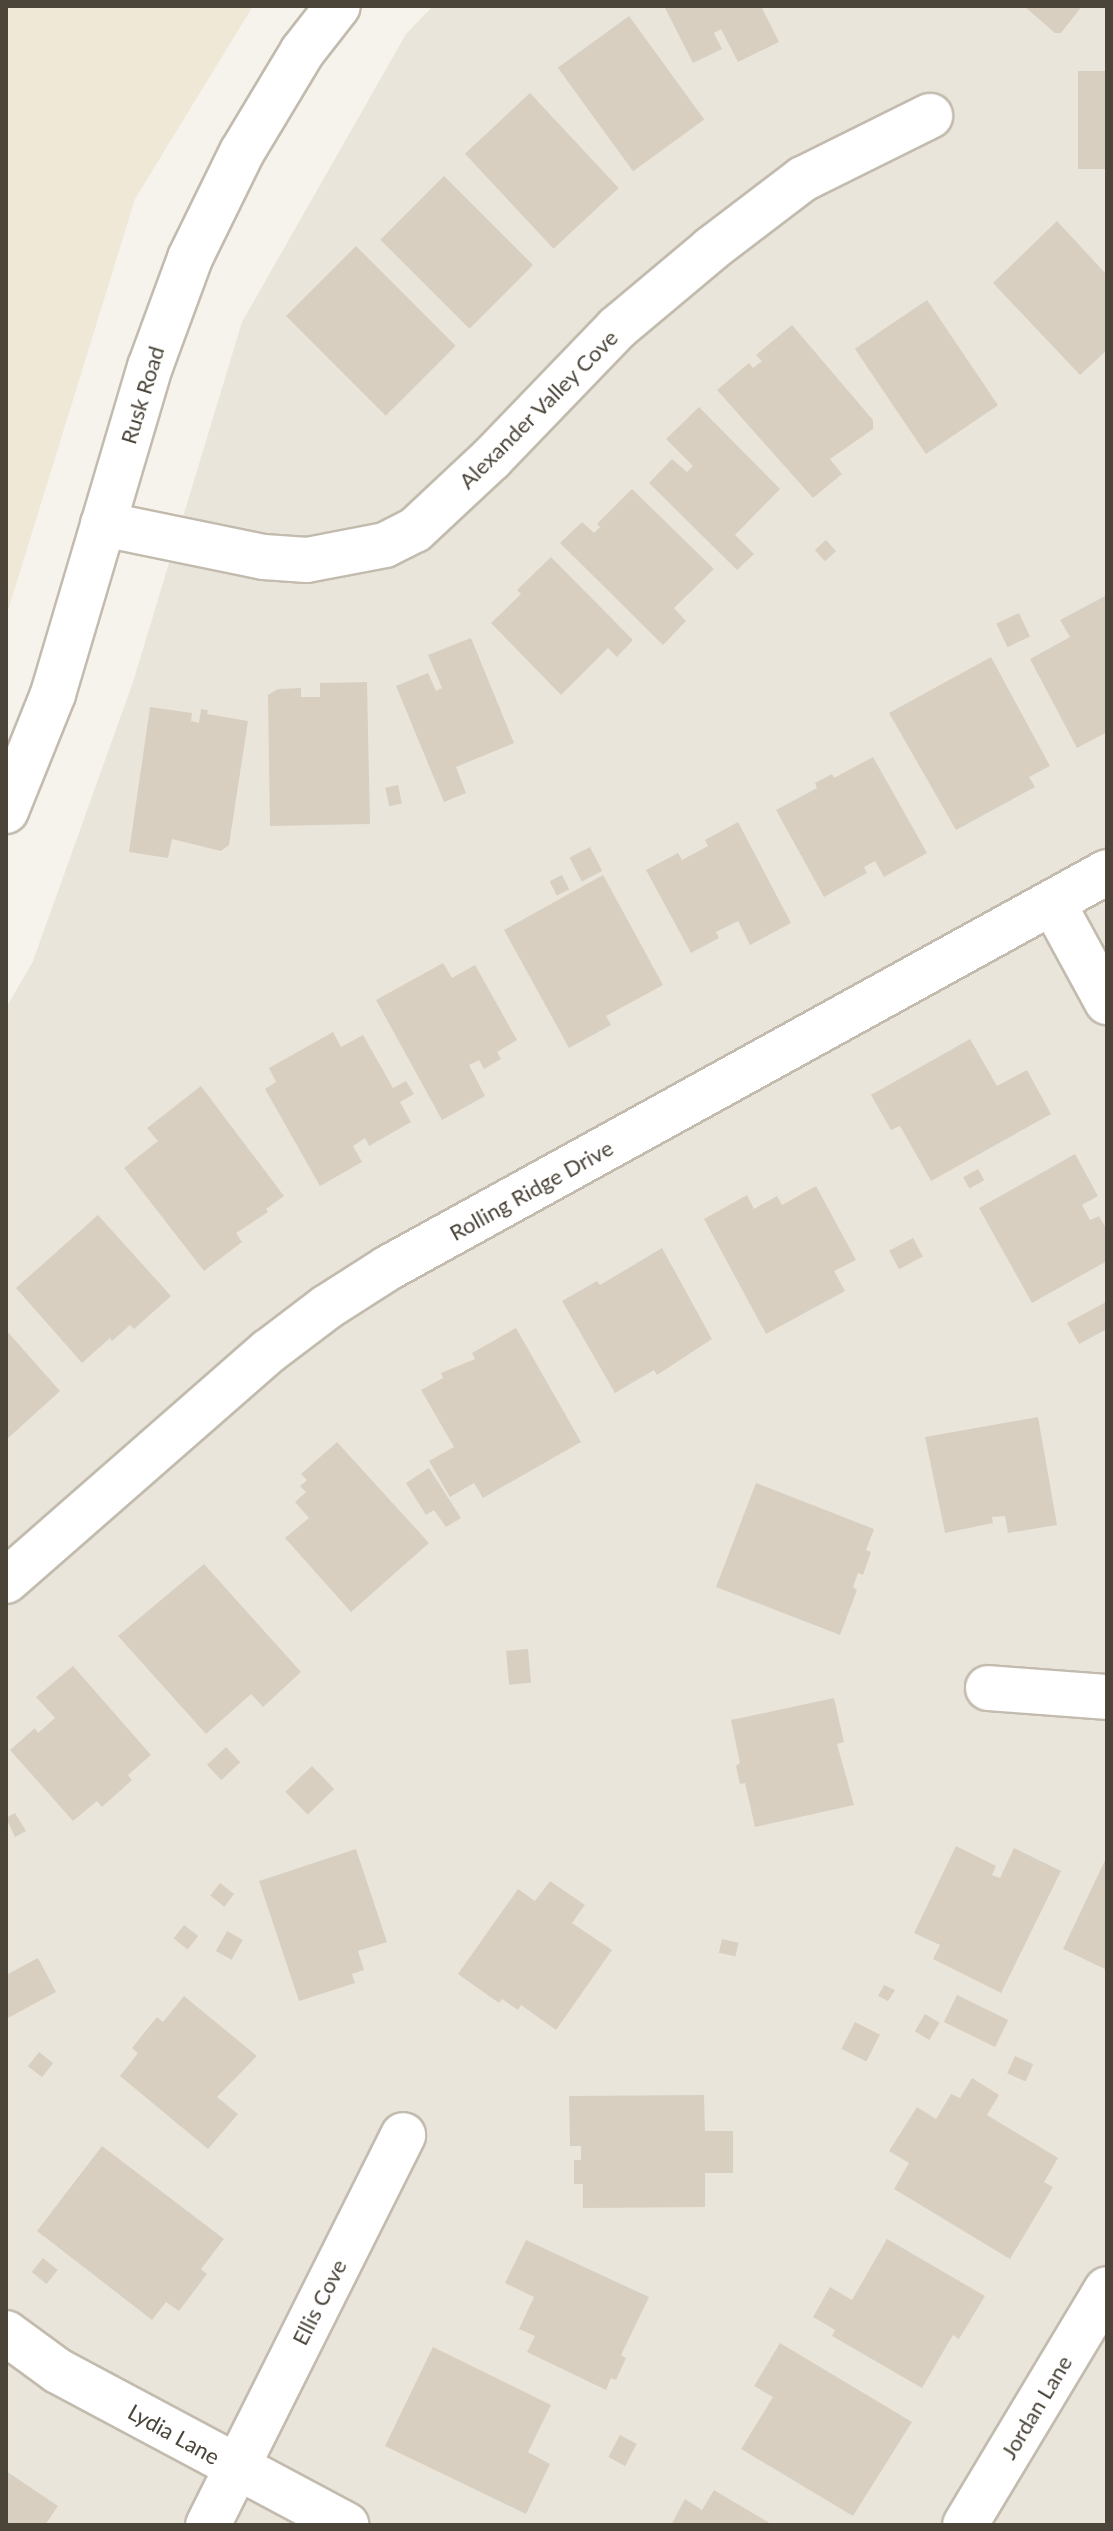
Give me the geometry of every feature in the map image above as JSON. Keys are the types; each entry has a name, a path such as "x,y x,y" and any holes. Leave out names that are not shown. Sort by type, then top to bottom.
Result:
{"street":[{"name":"Rusk Road","path":"6,811 53,694 150,367 190,258 242,152 302,52 338,6"},
{"name":"Alexander Valley Cove","path":"103,524 264,557 307,560 385,545 415,530 491,459 617,328 711,249 803,179 930,116"},
{"name":"Rolling Ridge Drive","path":"6,1581 269,1351 327,1307 402,1261 1107,872"},
{"path":"1053,903 1107,1002"},
{"path":"988,1688 1107,1697"},
{"name":"Ellis Cove","path":"208,2525 403,2135"},
{"name":"Jordan Lane","path":"965,2525 1107,2289"},
{"name":"Lydia Lane","path":"6,2333 58,2371 347,2525"}],"shaded area":[{"path":"6,6 253,6 135,199 6,617"},
{"path":"433,6 1107,6 1107,2525 6,2525 6,1008 33,961 133,682 242,322 406,34"}],"building":[{"path":"664,6 761,6 779,42 738,62 721,29 714,33 722,49 693,63"},
{"path":"1024,6 1082,6 1061,33 1055,33"},
{"path":"629,16 704,120 633,171 558,68"},
{"path":"1078,71 1107,71 1107,169 1078,169"},
{"path":"530,93 619,188 554,249 465,154"},
{"path":"444,176 533,265 469,329 380,240"},
{"path":"1057,221 1107,275 1107,350 1080,375 993,283"},
{"path":"356,246 456,346 386,416 286,316"},
{"path":"927,300 998,405 926,454 855,349"},
{"path":"792,325 873,420 873,429 830,459 842,474 813,498 717,390 749,363 753,368 762,361 756,355"},
{"path":"699,407 780,489 735,535 754,554 737,570 649,483 672,459 687,472 693,466 666,439"},
{"path":"632,489 714,569 674,608 686,621 663,645 560,543 582,522 594,533 600,527 597,524"},
{"path":"826,540 836,551 825,561 815,550"},
{"path":"551,557 633,640 617,657 608,648 561,695 491,623 521,594 517,590"},
{"path":"1107,595 1107,732 1077,748 1030,659 1070,637 1060,620"},
{"path":"1019,613 1030,637 1007,647 996,624"},
{"path":"471,638 514,743 456,767 466,793 444,802 396,686 428,673 436,691 442,688 428,655"},
{"path":"991,657 1050,766 1029,777 1035,787 956,830 889,713"},
{"path":"367,682 370,824 270,826 268,695 278,689 301,688 301,697 320,697 320,683"},
{"path":"150,707 192,713 191,721 199,723 201,709 208,710 207,714 248,721 229,845 221,851 172,839 168,858 129,852"},
{"path":"873,757 927,853 884,877 875,861 864,867 867,873 824,897 776,810 817,788 815,783 832,774 834,778"},
{"path":"398,785 402,804 389,806 385,788"},
{"path":"738,822 791,923 750,945 738,921 716,932 719,938 691,953 646,870 678,853 682,860 708,846 705,840"},
{"path":"590,847 602,871 582,881 570,857"},
{"path":"562,875 569,889 557,896 550,881"},
{"path":"603,875 663,985 606,1016 611,1025 569,1048 504,930"},
{"path":"443,963 452,978 475,965 517,1040 497,1052 501,1059 484,1069 479,1060 469,1065 485,1096 442,1120 376,1000"},
{"path":"333,1032 341,1047 363,1035 393,1088 406,1081 414,1094 400,1102 411,1122 369,1146 365,1138 353,1146 362,1162 320,1186 265,1089 276,1082 269,1068"},
{"path":"970,1039 997,1086 1027,1070 1051,1114 931,1181 900,1126 891,1130 871,1095"},
{"path":"201,1086 284,1196 266,1209 268,1212 236,1233 242,1242 204,1271 124,1168 158,1141 147,1128"},
{"path":"1075,1154 1098,1196 1082,1205 1090,1220 1099,1216 1107,1230 1107,1261 1032,1303 979,1208"},
{"path":"978,1169 984,1180 969,1189 963,1177"},
{"path":"816,1186 856,1260 834,1271 845,1291 766,1334 704,1219 747,1195 754,1209 777,1196 782,1205"},
{"path":"98,1215 171,1296 134,1329 130,1325 112,1341 110,1338 82,1363 16,1288"},
{"path":"913,1238 923,1257 899,1269 889,1251"},
{"path":"662,1248 712,1339 657,1375 654,1370 615,1393 562,1301 597,1281 600,1285"},
{"path":"1106,1302 1107,1329 1079,1344 1067,1323"},
{"path":"516,1328 581,1442 483,1498 474,1483 450,1497 429,1461 454,1447 421,1390 443,1378 441,1373 475,1359 472,1353"},
{"path":"6,1330 60,1391 6,1440"},
{"path":"1038,1417 1057,1525 1008,1533 1005,1516 992,1517 993,1523 945,1533 925,1437"},
{"path":"337,1442 429,1543 351,1612 285,1538 309,1518 295,1502 306,1492 300,1486 307,1480 301,1474"},
{"path":"429,1468 461,1518 446,1527 434,1510 426,1515 406,1483"},
{"path":"756,1483 874,1529 866,1550 871,1552 863,1575 858,1573 853,1587 857,1590 840,1635 716,1587"},
{"path":"204,1564 301,1672 263,1707 251,1694 206,1734 118,1636"},
{"path":"528,1649 531,1683 509,1685 506,1651"},
{"path":"73,1666 151,1755 128,1775 132,1780 102,1807 97,1801 73,1821 10,1750 35,1728 38,1733 55,1718 36,1697"},
{"path":"834,1698 844,1742 837,1744 854,1805 755,1827 745,1783 740,1784 736,1766 740,1763 731,1720"},
{"path":"226,1747 240,1762 221,1780 207,1765"},
{"path":"312,1766 334,1789 308,1815 285,1792"},
{"path":"15,1813 26,1831 15,1837 6,1818"},
{"path":"956,1846 996,1866 992,1875 1000,1878 1014,1848 1061,1871 1001,1993 933,1959 940,1945 914,1933"},
{"path":"356,1849 387,1942 358,1951 364,1970 352,1974 355,1983 299,2001 259,1881"},
{"path":"1107,1856 1107,1970 1063,1949"},
{"path":"550,1881 585,1905 572,1923 612,1950 556,2030 521,2005 518,2010 502,1999 499,2003 458,1974 518,1889 535,1901"},
{"path":"220,1883 234,1894 224,1907 210,1896"},
{"path":"184,1925 198,1936 188,1949 174,1938"},
{"path":"227,1931 243,1940 232,1960 216,1951"},
{"path":"722,1939 739,1943 735,1956 719,1953"},
{"path":"38,1958 56,1992 6,2019 6,1975"},
{"path":"884,1985 895,1990 888,2001 878,1996"},
{"path":"957,1995 1008,2020 995,2047 944,2022"},
{"path":"184,1996 257,2056 217,2097 238,2114 208,2149 120,2076 138,2053 132,2048 157,2017 163,2022"},
{"path":"925,2014 940,2023 929,2040 915,2031"},
{"path":"855,2022 880,2035 866,2061 841,2049"},
{"path":"39,2052 53,2063 42,2077 28,2066"},
{"path":"1015,2056 1033,2064 1026,2081 1007,2073"},
{"path":"972,2078 999,2095 987,2115 1058,2158 1044,2182 1053,2187 1010,2259 894,2189 909,2163 889,2151 917,2107 936,2119 951,2094 960,2098"},
{"path":"704,2095 705,2131 733,2131 733,2173 705,2173 705,2207 583,2208 583,2184 574,2184 574,2160 581,2160 581,2146 570,2146 569,2096"},
{"path":"102,2146 224,2239 201,2269 207,2274 179,2311 166,2302 152,2320 37,2231"},
{"path":"887,2239 985,2296 959,2339 953,2335 922,2388 832,2336 835,2330 813,2317 830,2287 852,2300"},
{"path":"526,2240 649,2297 621,2355 626,2358 616,2380 611,2378 606,2390 527,2352 535,2336 519,2329 534,2297 505,2283"},
{"path":"43,2258 58,2270 46,2284 32,2272"},
{"path":"780,2343 912,2422 853,2516 741,2449 773,2397 754,2386"},
{"path":"433,2347 551,2405 528,2452 550,2464 526,2514 385,2446"},
{"path":"620,2435 637,2444 625,2466 608,2457"},
{"path":"6,2471 58,2506 45,2525 6,2525"},
{"path":"714,2490 773,2525 671,2525 685,2499 702,2510"}]}
